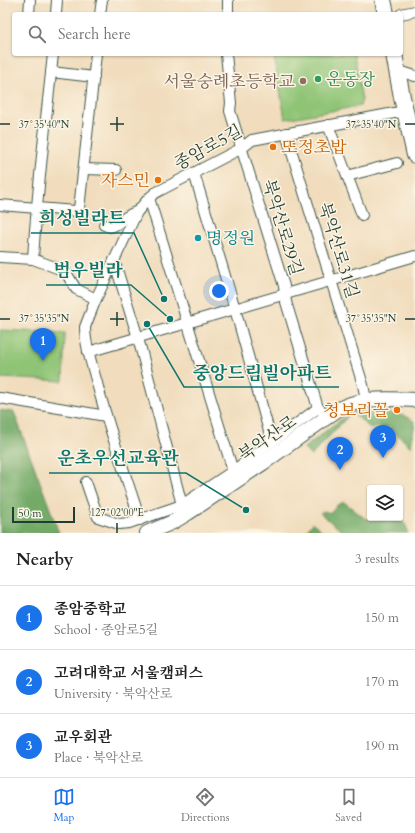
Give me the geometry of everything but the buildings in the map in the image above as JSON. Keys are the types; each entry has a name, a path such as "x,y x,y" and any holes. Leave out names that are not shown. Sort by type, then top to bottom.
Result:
{"main road":[{"path":"383,0 386,12"},
{"path":"394,56 415,155"}],"street":[{"path":"29,12 30,0"},
{"path":"56,12 57,0"},
{"path":"100,12 102,0"},
{"path":"228,0 228,12"},
{"path":"403,14 415,11"},
{"path":"33,259 36,208 53,56"},
{"path":"0,205 78,210 80,207 96,56"},
{"name":"북악산로29길","path":"226,56 231,103 230,111 286,294 286,302 323,412"},
{"path":"396,70 415,76"},
{"path":"51,72 94,77"},
{"name":"종암로5길","path":"140,520 106,416 88,352 85,327 96,299 137,212 149,198 155,194 242,148 252,140 405,111"},
{"path":"328,125 362,215"},
{"name":"북악산로31길","path":"286,133 332,281 366,399"},
{"path":"347,176 397,163"},
{"path":"84,169 116,170"},
{"path":"194,173 235,309 272,442"},
{"path":"149,198 233,471"},
{"name":"종암로5길","path":"104,225 110,228 113,227 130,214 137,212"},
{"path":"88,352 415,256"},
{"path":"0,257 33,259 65,272 76,289 96,299"},
{"path":"114,260 138,338 182,505"},
{"path":"0,398 106,416"},
{"name":"북악산로","path":"146,533 173,522 234,483 323,412 366,399 415,400"},
{"path":"86,482 98,516 123,524 140,520 182,505 233,471 272,442 323,412"}],"green space":[{"name":"운동장","path":"354,56 362,100 360,106 285,119 274,57"},
{"path":"0,330 65,333 63,381 0,378"},
{"path":"366,406 376,406 379,412 405,416 415,422 411,447 390,428 370,428 352,412"},
{"path":"0,410 14,412 59,533 0,533"},
{"path":"351,413 311,456 305,450 304,448"},
{"path":"344,502 367,521 402,521 406,525 408,533 344,533 320,513 324,511 331,513 337,505"},
{"path":"313,523 325,533 307,533 306,531"}],"place":[{"name":"운동장","path":"318,79"},
{"name":"서울숭례초등학교","path":"303,81"},
{"name":"또정초밥","path":"273,147"},
{"name":"자스민","path":"158,180"},
{"name":"명정원","path":"198,238"},
{"name":"희성빌라트","path":"164,299"},
{"name":"범우빌라","path":"170,319"},
{"name":"중앙드림빌아파트","path":"147,324"},
{"name":"종암중학교","path":"43,361"},
{"name":"청보리꼴","path":"397,410"},
{"name":"교우회관","path":"383,458"},
{"name":"고려대학교 서울캠퍼스","path":"340,470"},
{"name":"운초우선교육관","path":"246,510"}]}
